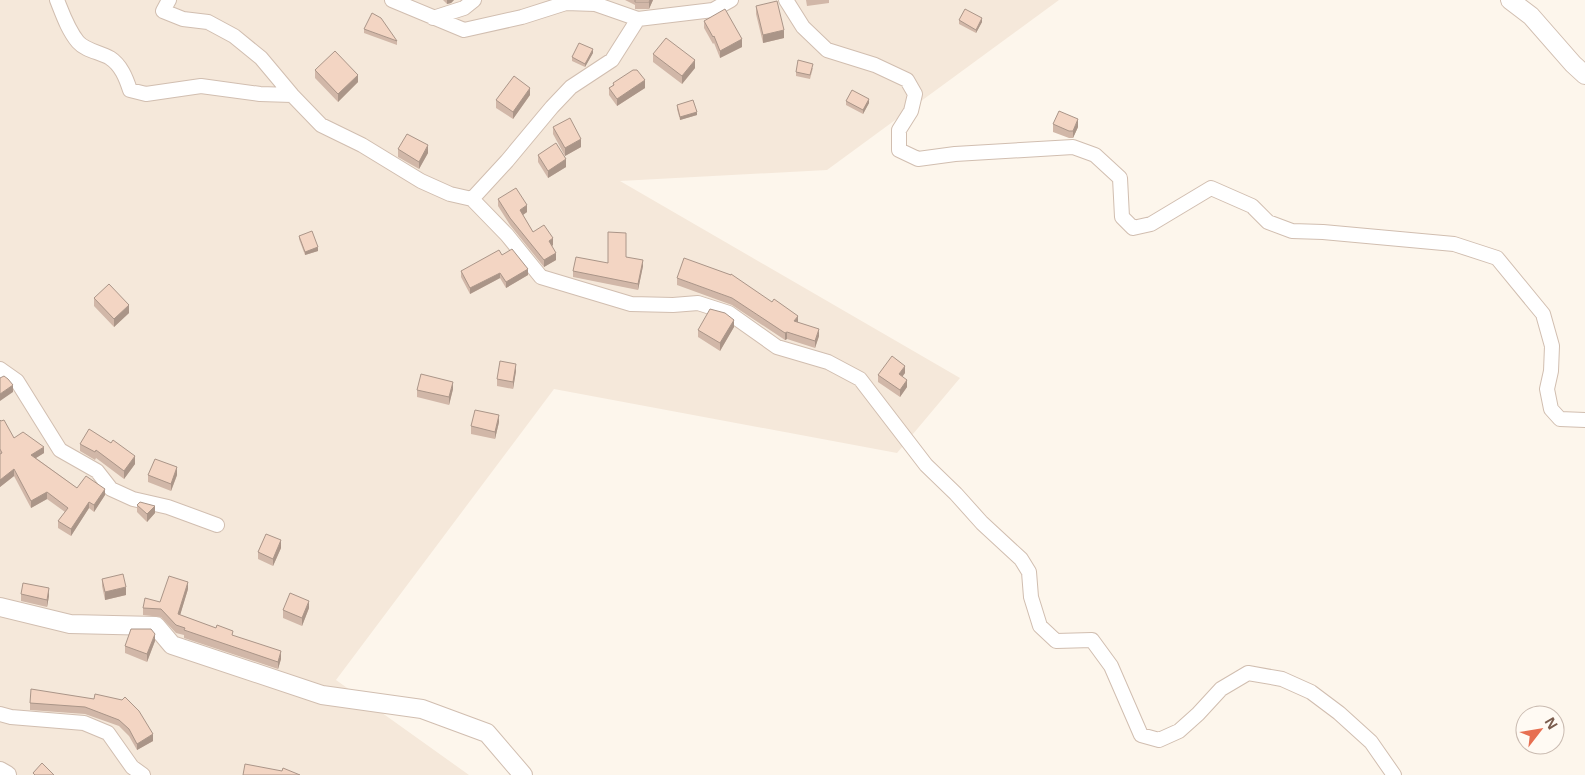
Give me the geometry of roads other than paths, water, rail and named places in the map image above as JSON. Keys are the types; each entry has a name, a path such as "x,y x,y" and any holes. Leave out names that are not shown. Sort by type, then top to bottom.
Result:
{"street":[{"path":"57,0 65,21 79,43 111,58 124,73 130,90 146,94 201,86 260,94 292,95"},
{"path":"169,0 164,11 183,19 208,22 234,36 261,58 292,95 321,125 362,146 421,181 450,194 472,199 507,234 540,277 631,304 673,305 698,303 729,313 777,347 828,362 860,379 926,465 982,523 1021,559 1029,572 1031,597 1040,626 1056,641 1092,640 1111,666 1141,735 1158,740 1179,731 1221,689 1248,673 1282,679 1311,692 1339,713 1371,742 1394,775"},
{"path":"392,0 464,30 566,3 595,4 638,19 712,10 730,0"},
{"path":"433,18 464,8 474,0"},
{"path":"786,0 803,27 827,50 875,65 907,80 915,94 910,111 900,130 899,150 918,159 955,154 1073,147 1095,155 1120,178 1122,216 1133,228 1151,224 1211,188 1252,206 1268,222 1292,231 1454,244 1497,258 1543,314 1552,346 1547,389 1551,409 1560,418 1585,420"},
{"path":"1510,0 1531,16 1585,75"},
{"path":"472,199 552,107 571,88 612,60 638,19"},
{"path":"0,369 17,381 60,450 97,471 111,489 133,499 168,507 217,525"},
{"path":"0,607 70,624 156,626 172,645 322,695 422,709 488,733 523,775"},
{"path":"0,714 11,717 84,723 108,733 132,767 144,775"},
{"path":"0,771 7,775"}]}
